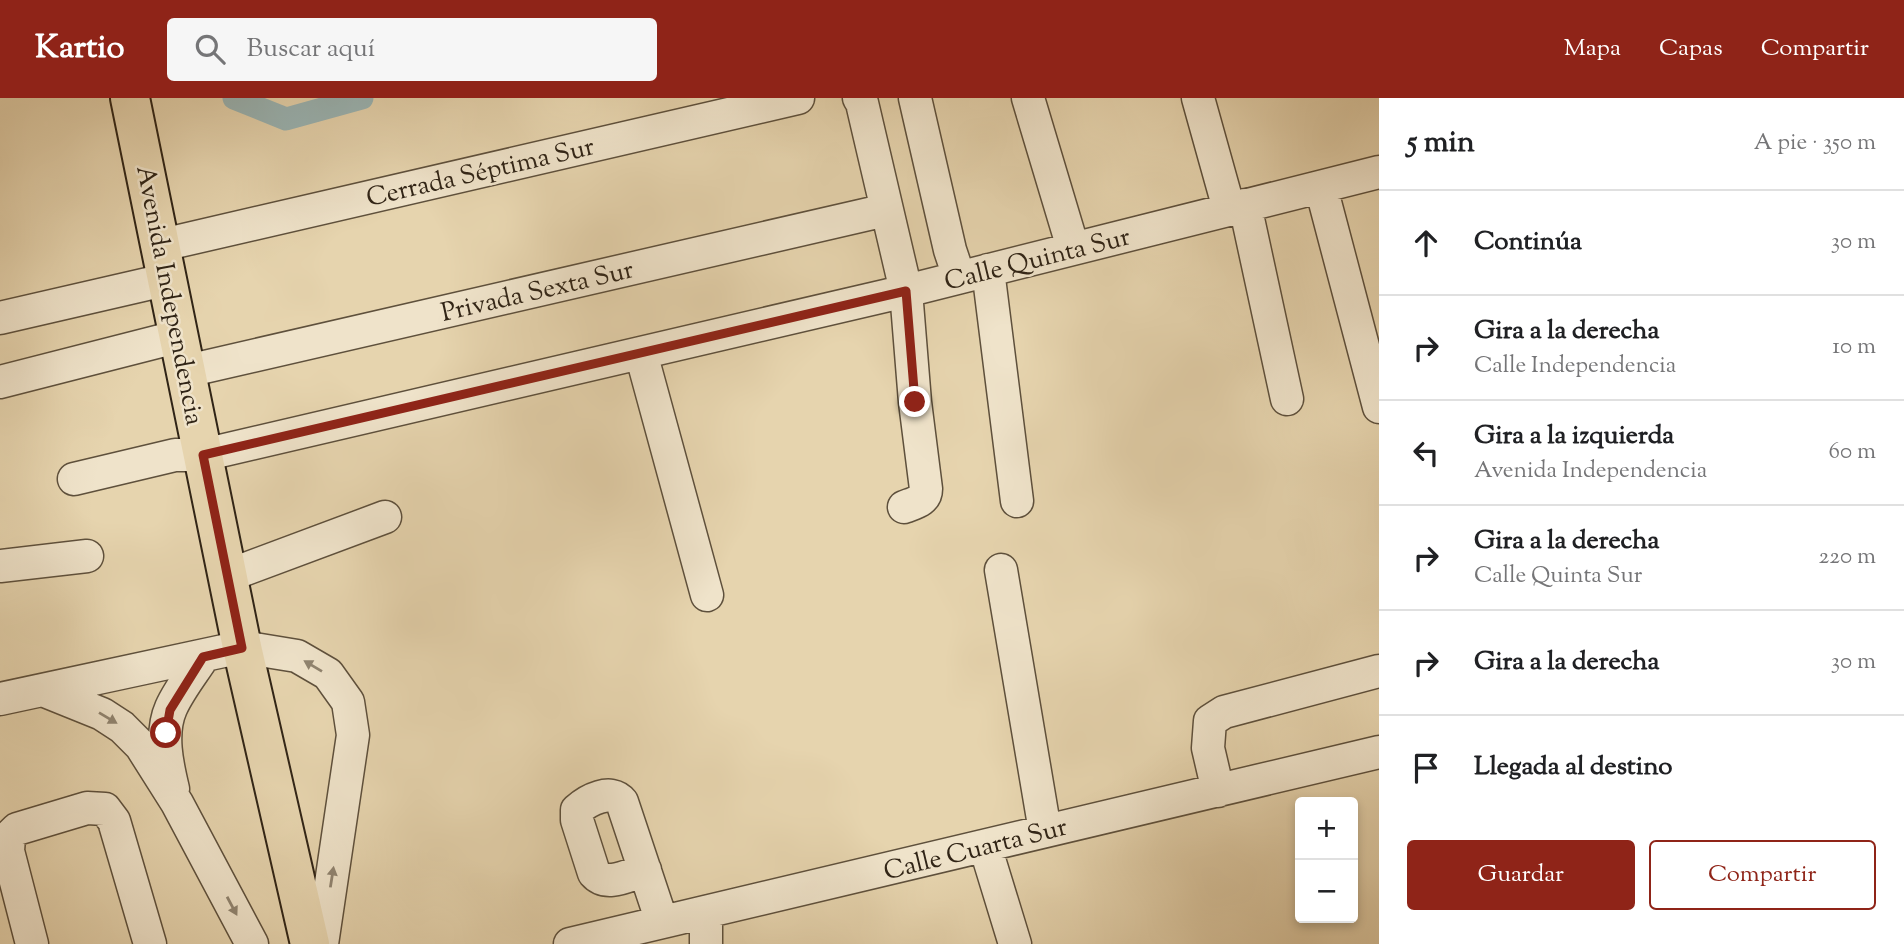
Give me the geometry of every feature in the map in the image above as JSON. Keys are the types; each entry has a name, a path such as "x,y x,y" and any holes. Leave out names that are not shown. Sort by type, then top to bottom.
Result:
{"main road":[{"name":"Avenida Independencia","path":"132,106 242,648 310,944"}],"street":[{"name":"Cerrada Séptima Sur","path":"0,318 165,262 798,98"},
{"path":"859,98 906,291 926,495 904,507"},
{"path":"915,98 950,250 974,274 1017,501"},
{"path":"1028,98 1073,248"},
{"path":"1198,98 1237,207 1287,399"},
{"name":"Calle Quinta Sur","path":"74,480 175,456 203,455 906,291 1379,172"},
{"path":"1321,187 1379,407"},
{"name":"Privada Sexta Sur","path":"0,382 183,353 886,210"},
{"path":"641,353 707,596"},
{"path":"227,576 385,517"},
{"path":"0,566 87,556"},
{"path":"1001,570 1045,831"},
{"path":"0,699 242,648 297,656 328,674 348,702 353,735 322,944"},
{"path":"177,803 168,766 166,733 170,710 203,657"},
{"path":"1219,791 1208,748 1210,721 1224,712 1379,671"},
{"path":"45,691 102,714 122,727 141,747 177,803 252,944"},
{"name":"Calle Cuarta Sur","path":"570,944 662,922 707,936 985,846 1379,752"},
{"path":"32,944 8,850 9,837 17,828 87,808 105,809 114,821 150,944"},
{"path":"985,846 1014,944"},
{"path":"645,870 662,922"}],"waterway":[{"path":"234,98 286,119 362,98"}],"route":[{"path":"166,733 170,710 203,657 242,648 203,455 906,291 915,402"}]}
